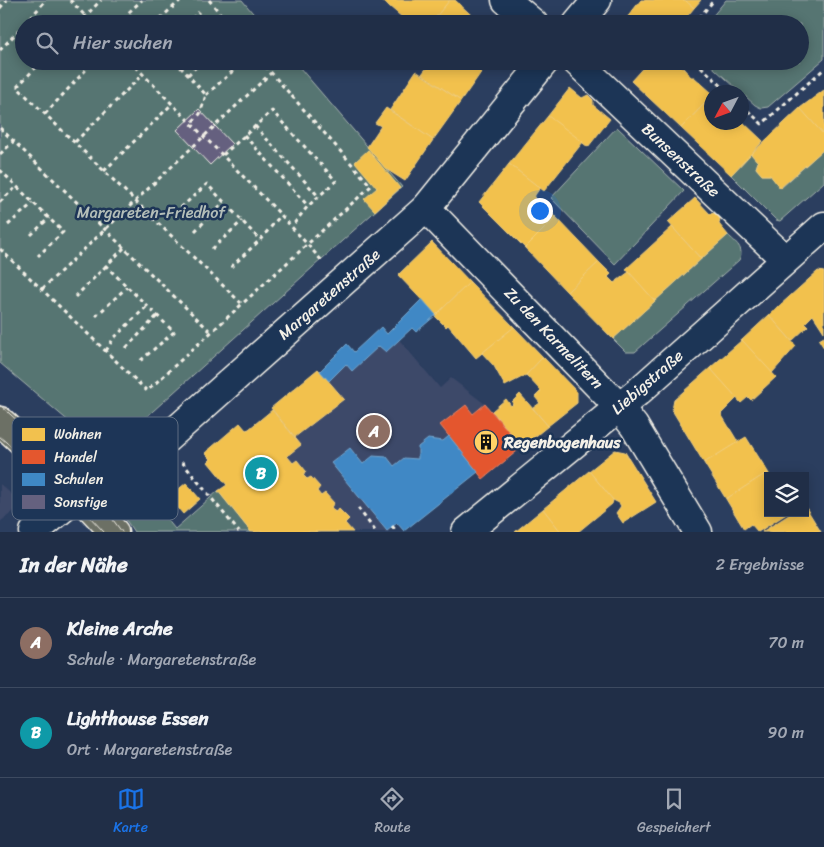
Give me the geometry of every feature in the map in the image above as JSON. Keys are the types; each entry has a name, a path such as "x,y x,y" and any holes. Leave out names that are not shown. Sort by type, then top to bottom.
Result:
{"main road":[{"path":"0,421 12,432"},
{"path":"104,520 114,532"}],"street":[{"path":"506,0 524,15"},
{"path":"584,15 597,0"},
{"name":"Margaretenstraße","path":"178,429 426,208 538,70"},
{"name":"Bunsenstraße","path":"586,70 785,259"},
{"name":"Zu den Karmelitern","path":"426,208 619,407 634,426 698,532"},
{"name":"Liebigstraße","path":"466,532 619,407 785,259 823,230"},
{"name":"Margaretenstraße","path":"34,532 54,520"}],"path":[{"path":"0,8 7,0"},
{"path":"32,15 46,0"},
{"path":"70,0 84,15"},
{"path":"86,15 101,0"},
{"path":"130,15 128,13 142,0"},
{"path":"164,15 181,0"},
{"path":"209,0 222,15"},
{"path":"702,15 714,0"},
{"path":"196,15 199,12"},
{"path":"0,50 15,34"},
{"path":"749,112 762,124 824,69"},
{"path":"33,70 17,87 241,303"},
{"path":"45,114 86,70"},
{"path":"139,70 292,226 326,264"},
{"path":"184,70 206,95"},
{"path":"188,75 193,70"},
{"path":"191,123 200,114 206,95 234,70"},
{"path":"0,249 147,391 371,186 268,70"},
{"path":"705,70 721,85"},
{"path":"42,289 271,73"},
{"path":"75,142 143,74"},
{"path":"104,171 172,104"},
{"path":"223,155 272,112 336,181 308,206 292,226"},
{"path":"255,126 319,197"},
{"path":"0,128 212,332"},
{"path":"244,136 308,206"},
{"path":"0,154 14,141"},
{"path":"0,170 63,232 38,256"},
{"path":"175,213 207,184 260,240"},
{"path":"0,202 17,186"},
{"path":"8,225 33,202"},
{"path":"195,231 224,202"},
{"path":"231,268 260,240 281,215"},
{"path":"31,235 49,218"},
{"path":"212,249 242,221"},
{"path":"75,297 124,248"},
{"path":"106,266 174,332 140,361"},
{"path":"96,316 127,287"},
{"path":"106,351 113,339 147,306"},
{"path":"126,348 157,316"},
{"path":"182,462 239,532"},
{"path":"358,508 376,532"},
{"path":"392,526 397,532"}],"shaded area":[{"path":"381,327 387,334 391,330 440,388 451,378 485,404 473,414 465,405 440,425 478,472 404,531 397,523 388,532 353,532 345,523 349,519 339,509 335,512 331,507 334,503 325,493 321,496 317,491 320,487 311,477 307,479 303,475 306,470 297,461 293,463 287,456 301,445 295,437 344,399 320,371 347,344 354,352"},
{"path":"0,484 12,494 12,513 0,522"}],"green space":[{"name":"Margareten-Friedhof","path":"0,0 242,0 254,15 15,15 15,70 302,70 402,187 146,417 64,417 0,363"},
{"path":"726,0 824,0 824,59 768,107 761,108 749,100 749,85 733,85 716,70 809,70 809,15 714,15"},
{"path":"617,127 684,191 615,264 551,198"},
{"path":"824,149 824,182 780,221 776,220 731,175 751,154 758,162 756,168 762,175 770,175 781,188"},
{"path":"728,235 737,243 740,249 741,256 739,260 635,352 626,352 613,339"},
{"path":"218,491 251,532 134,532 126,520 168,520 175,529"}],"building: Wohnen":[{"path":"382,0 450,0 438,15 400,15"},
{"path":"450,0 455,0 471,15 438,15"},
{"path":"641,0 685,0 694,8 688,15 629,15"},
{"path":"685,0 701,0 694,8"},
{"path":"425,70 483,70 461,101 422,74"},
{"path":"641,70 685,70 704,86 704,104 681,128 631,81"},
{"path":"416,71 461,101 433,140 390,110"},
{"path":"570,88 582,98 588,95 593,100 593,105 610,119 588,147 548,116"},
{"path":"824,90 824,135 800,108"},
{"path":"704,104 704,130 749,130 749,128 763,141 731,175 681,128"},
{"path":"386,108 433,140 405,181 386,169 367,147 381,126 375,123"},
{"path":"800,108 824,135 824,149 780,188 770,175 762,175 756,168 758,162 751,154"},
{"path":"548,116 583,142 544,191 509,164"},
{"path":"368,150 400,188 375,211 364,199 377,188 355,162"},
{"path":"509,164 540,188 535,195 534,201 542,209 545,206 556,217 525,248 479,202"},
{"path":"695,198 710,214 715,213 720,218 719,224 728,235 701,259 668,222"},
{"path":"556,217 599,262 567,292 525,248"},
{"path":"672,227 701,259 655,301 626,269"},
{"path":"432,242 470,282 436,315 398,275"},
{"path":"599,262 611,274 608,277 614,283 629,272 655,301 613,339 567,292"},
{"path":"818,271 824,272 824,332 813,315 805,323 808,326 792,341 769,315"},
{"path":"470,282 514,327 476,358 448,325 446,327 435,316"},
{"path":"769,315 796,346 772,373 742,340"},
{"path":"514,327 543,357 526,375 505,386 494,366 482,353"},
{"path":"824,337 824,348 819,340"},
{"path":"742,340 776,377 751,400 748,397 741,403 710,368"},
{"path":"543,357 577,392 577,403 548,426 533,408 540,403 535,397 541,391 526,375"},
{"path":"710,368 737,398 721,414 738,442 704,463 672,410 674,400"},
{"path":"318,369 344,399 295,437 271,408"},
{"path":"520,394 548,426 522,447 492,411 506,399 511,406 512,402"},
{"path":"272,410 301,445 287,456 293,463 297,460 306,471 303,475 307,479 311,477 320,487 317,491 321,496 325,493 334,503 331,507 335,512 339,509 349,519 345,523 353,532 251,532 218,491 227,485 208,462 211,459 205,453 240,423 246,430 249,429"},
{"path":"746,437 768,472 764,472 764,475 726,499 704,463"},
{"path":"615,450 625,452 656,502 623,523 616,513 621,506 613,500 589,471"},
{"path":"589,471 613,500 612,504 578,532 561,532 543,509"},
{"path":"764,475 764,517 782,517 758,532 751,524 744,529 726,499"},
{"path":"186,483 200,499 183,514 178,508 178,490"},
{"path":"543,509 561,532 515,532"},
{"path":"809,512 821,532 762,532 786,517 809,517"}],"building: Handel":[{"name":"Regenbogenhaus","path":"485,404 522,447 483,479 440,425 466,405 473,414"}],"building: Schulen":[{"path":"422,299 436,315 416,332 412,328 386,352 379,346 352,371 346,364 329,381 320,371 347,344 354,352 381,327 387,334"},
{"path":"449,436 478,472 404,531 397,523 387,531 331,463 350,448 363,464 373,456 387,457 394,466 404,458 418,459 418,447 428,439 443,441"}],"building: Sonstige":[{"path":"199,109 232,144 210,165 177,130"}],"tram line":[{"path":"0,405 13,417"},
{"path":"0,437 12,447"},
{"path":"93,520 104,532"},
{"path":"113,520 122,532"}],"place":[{"name":"Kleine Arche","path":"374,431"},
{"name":"Regenbogenhaus","path":"486,442"},
{"name":"Lighthouse Essen","path":"261,473"}]}
